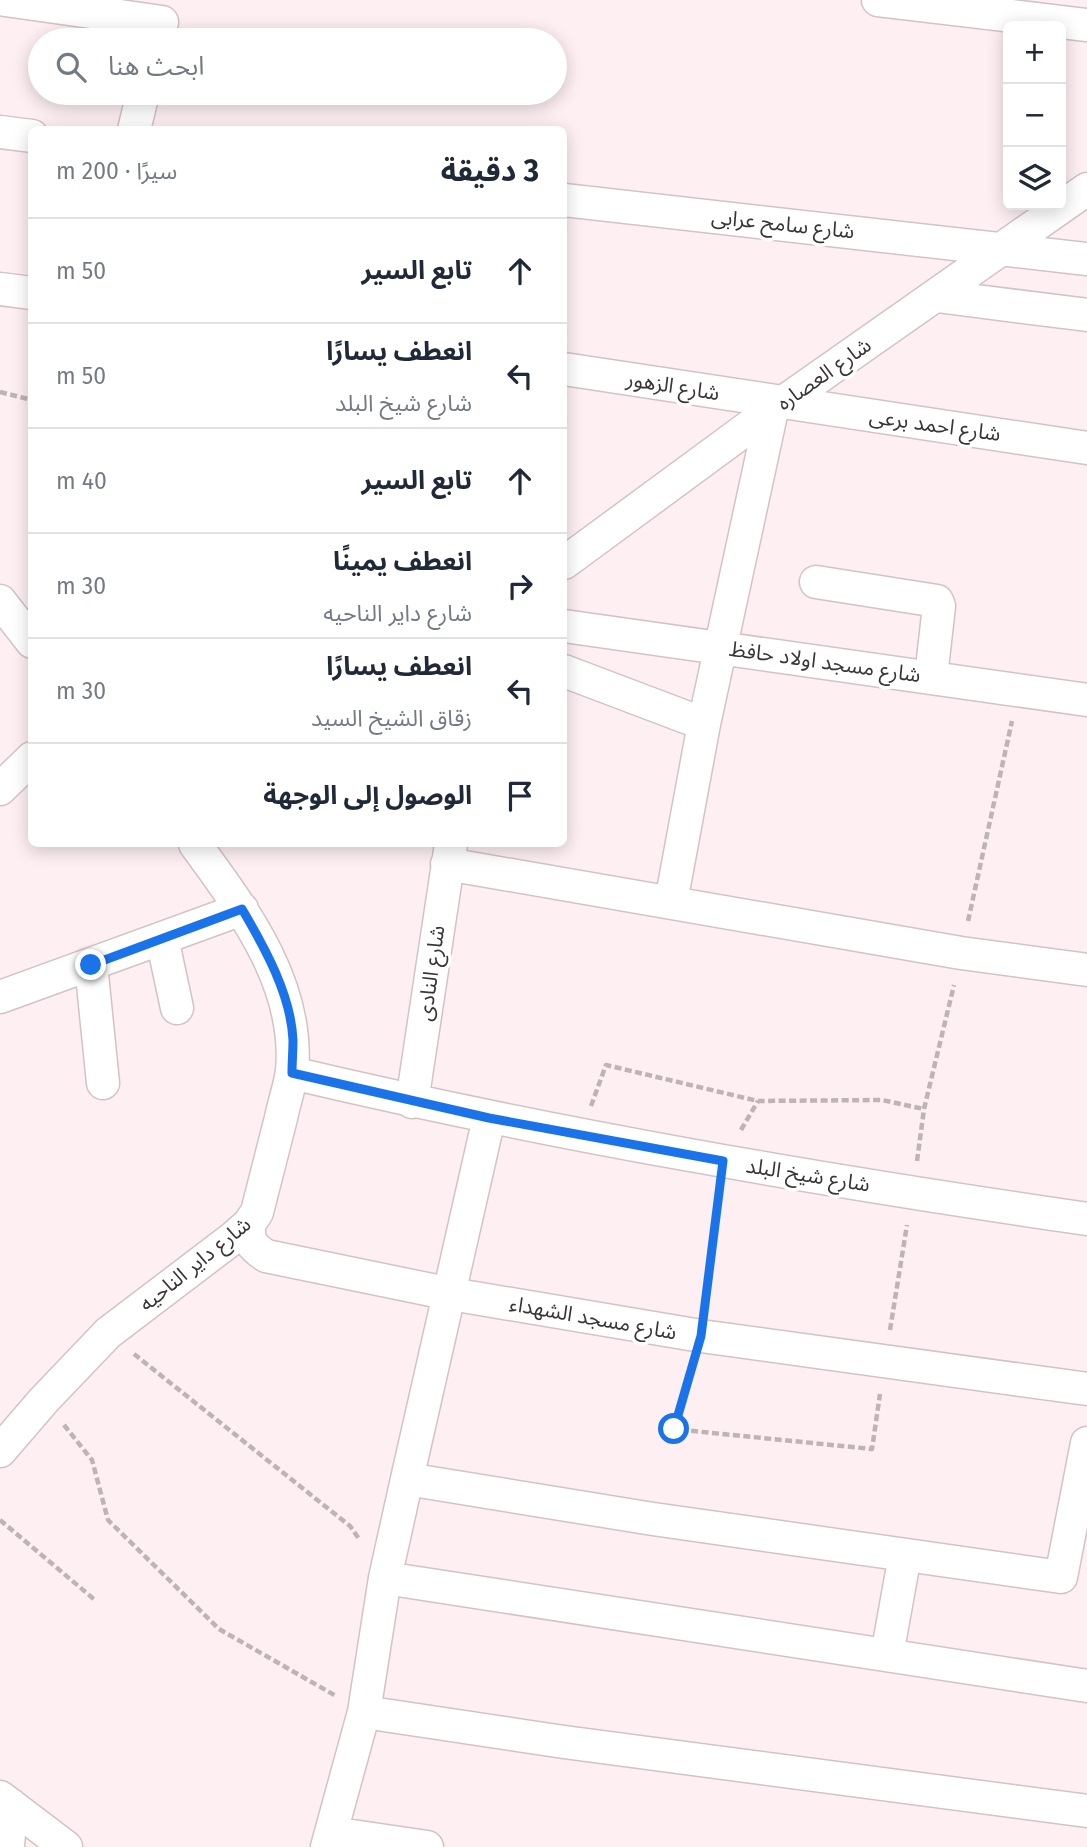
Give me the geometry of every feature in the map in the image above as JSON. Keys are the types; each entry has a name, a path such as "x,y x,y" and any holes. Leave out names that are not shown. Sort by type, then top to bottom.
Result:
{"street":[{"path":"5,0 162,21"},
{"path":"878,0 1087,24"},
{"path":"135,126 141,105"},
{"path":"0,132 28,136"},
{"name":"شارع العصاره","path":"567,561 777,406 1087,189"},
{"name":"شارع سامح عرابى","path":"567,200 1087,259"},
{"path":"0,289 28,292"},
{"path":"937,296 1087,315"},
{"name":"شارع الزهور","path":"567,370 777,406"},
{"path":"671,902 704,724 777,406"},
{"name":"شارع احمد برعى","path":"777,406 1087,447"},
{"path":"816,582 935,599 939,606 931,677"},
{"path":"0,601 19,642"},
{"name":"شارع مسجد اولاد حافظ","path":"567,626 1087,700"},
{"path":"567,672 704,724"},
{"path":"0,789 28,762"},
{"name":"شارع داير الناحيه","path":"0,1451 108,1333 249,1224 257,1212 292,1073 293,1039 286,1003 260,940 242,909 197,847"},
{"path":"449,854 671,902 961,953 1087,970"},
{"name":"شارع النادى","path":"412,1102 449,854"},
{"path":"0,997 242,909"},
{"path":"162,937 177,1008"},
{"path":"91,965 103,1083"},
{"name":"شارع شيخ البلد","path":"292,1073 412,1102 580,1136 1087,1219"},
{"path":"427,1847 330,1840 364,1712 385,1578 489,1118"},
{"name":"شارع مسجد الشهداء","path":"249,1224 248,1240 266,1256 451,1294 701,1336 1087,1389"},
{"path":"407,1479 653,1519 1074,1579 1087,1443"},
{"path":"887,1655 905,1555"},
{"path":"385,1578 1087,1686"},
{"path":"364,1712 564,1742 1087,1811"},
{"path":"5,1801 8,1847"},
{"path":"5,1801 66,1847"}],"path":[{"path":"0,393 28,399"},
{"path":"912,1192 924,1109 1018,690"},
{"path":"580,1136 606,1065 758,1101 882,1100 924,1109"},
{"path":"674,1429 701,1336 723,1161"},
{"path":"108,1333 350,1526 385,1578"},
{"path":"44,1400 92,1460 108,1520 219,1629 364,1712"},
{"path":"0,1520 95,1600"}],"route":[{"path":"91,965 242,909 260,940 286,1003 293,1039 292,1073 489,1118 723,1161 701,1336 674,1429"}]}
